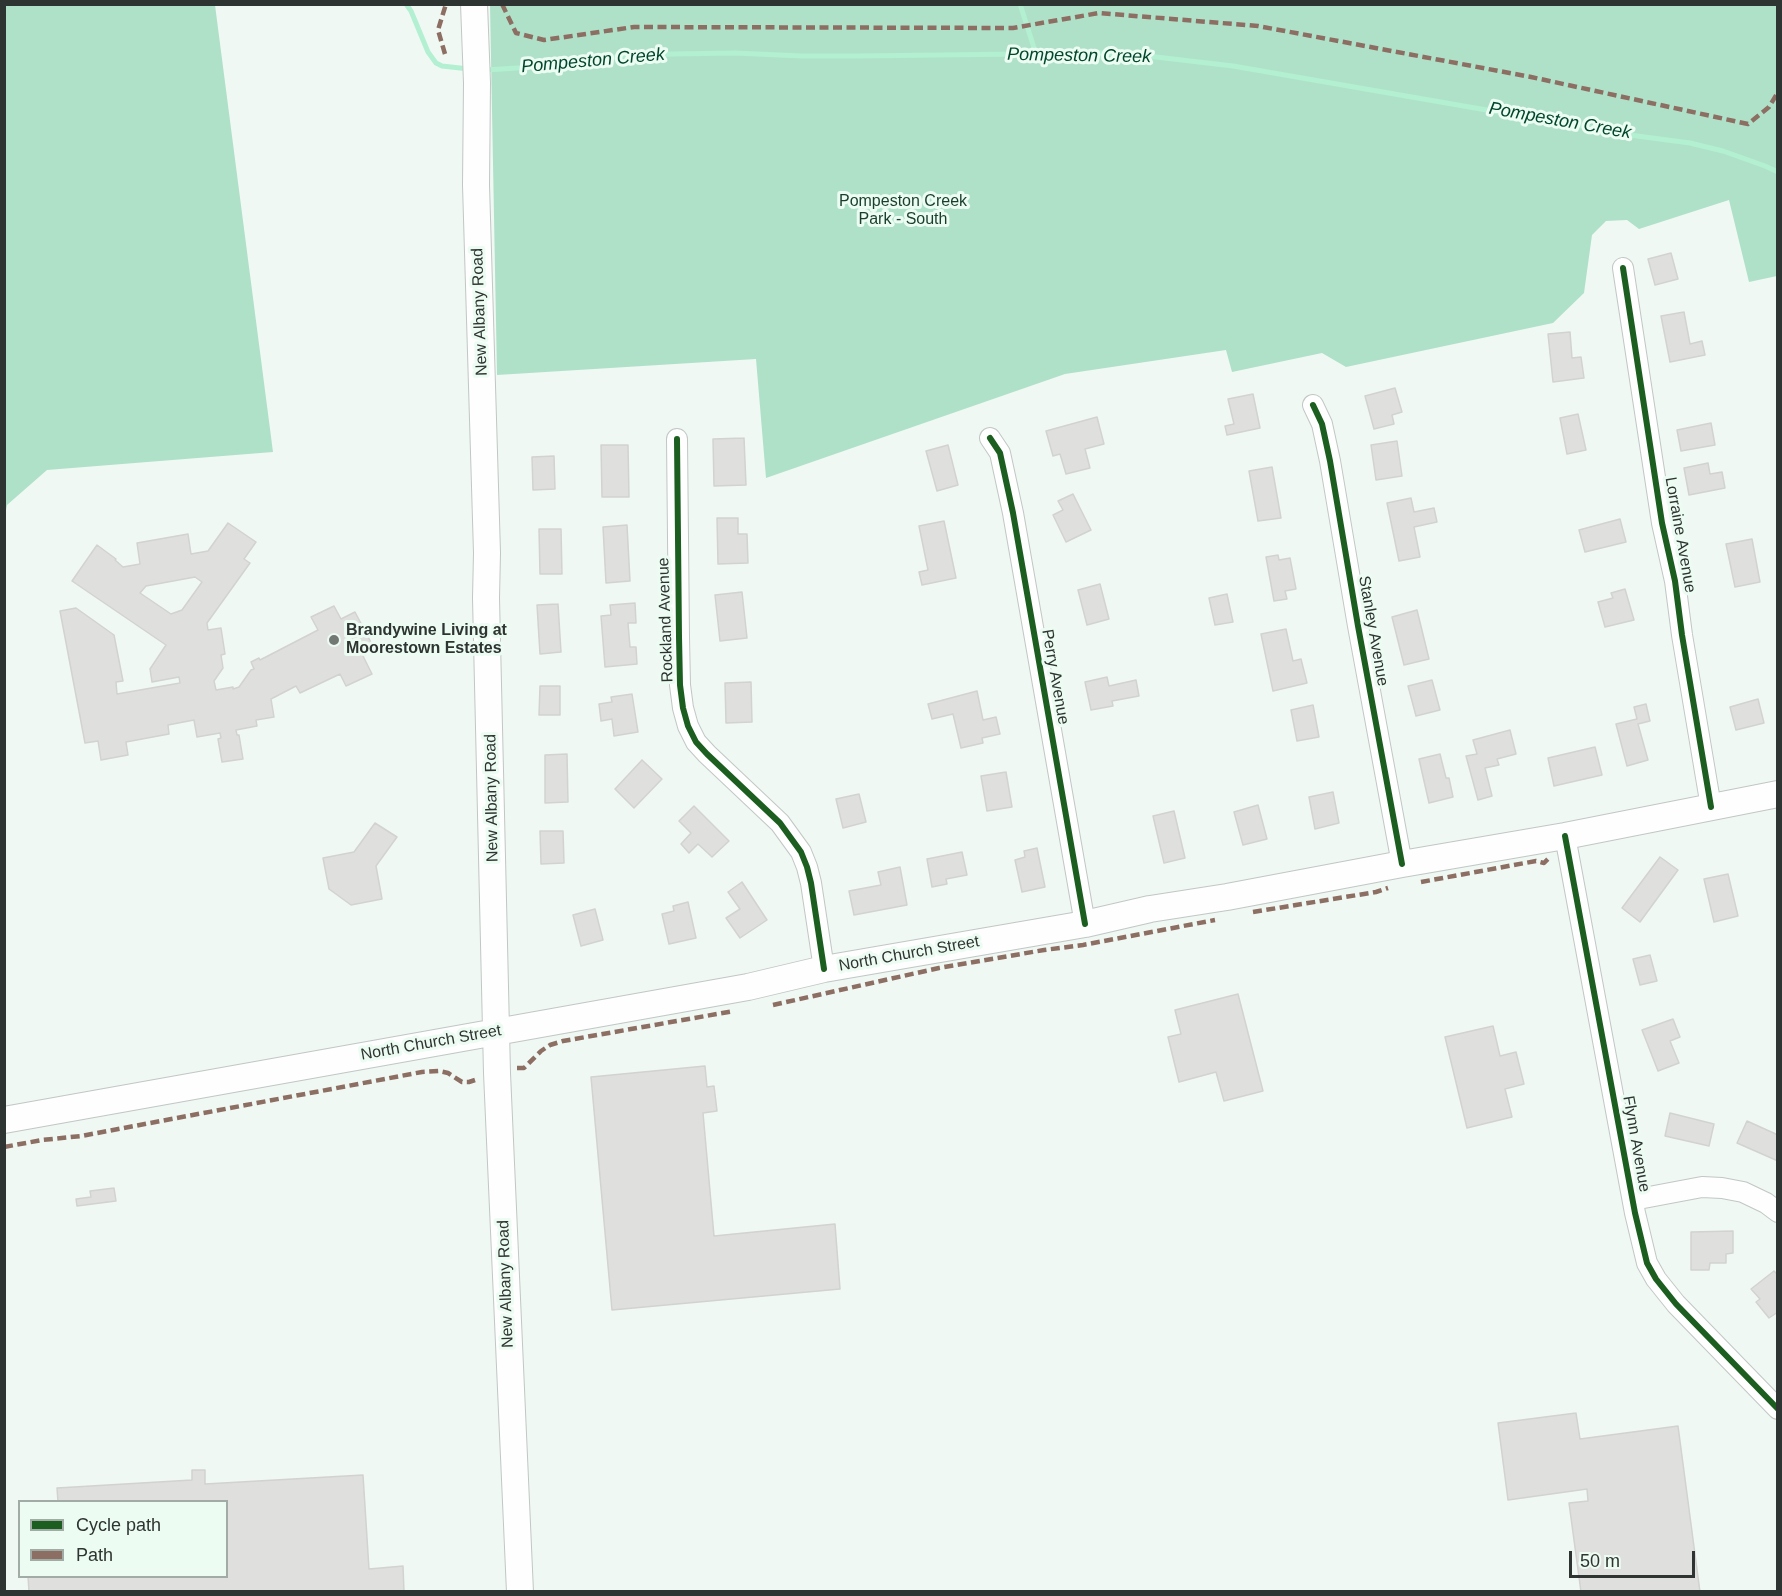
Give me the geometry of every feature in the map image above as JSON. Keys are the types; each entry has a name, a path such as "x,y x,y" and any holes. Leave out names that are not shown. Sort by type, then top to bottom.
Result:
{"main road":[{"name":"New Albany Road","path":"474,4 477,83 476,185 487,553 486,598 496,1032 520,1592"},
{"name":"North Church Street","path":"4,1120 748,987 825,969 1085,924 1149,909 1564,836 1778,794"}],"street":[{"name":"Lorraine Avenue","path":"1623,268 1662,523 1675,581 1711,807"},
{"name":"Stanley Avenue","path":"1312,405 1322,424 1330,461 1402,864"},
{"name":"Perry Avenue","path":"990,438 1000,453 1013,513 1085,924"},
{"name":"Rockland Avenue","path":"677,439 677,598 680,685 688,726 696,742 780,823 801,852 815,901 825,969"},
{"name":"Flynn Avenue","path":"1564,836 1647,1263 1656,1279 1683,1311 1778,1409"},
{"path":"1633,1200 1702,1187 1722,1188 1743,1192 1766,1203 1778,1212"}],"green space":[{"path":"5,4 215,5 273,452 47,470 7,505 5,516"},
{"name":"Pompeston Creek Park - South","path":"490,5 1777,5 1777,276 1749,282 1729,200 1639,229 1627,220 1606,221 1592,235 1584,293 1553,323 1346,367 1322,353 1232,372 1226,350 1065,374 766,478 756,359 497,375"}],"building":[{"path":"1671,253 1678,279 1655,285 1648,259"},
{"path":"1684,312 1690,344 1702,341 1705,355 1670,362 1661,316"},
{"path":"1570,332 1572,358 1581,357 1584,378 1553,382 1548,334"},
{"path":"1395,388 1402,412 1392,415 1394,424 1374,429 1365,396"},
{"path":"1253,394 1260,428 1227,435 1225,426 1234,424 1228,399"},
{"path":"1578,414 1586,450 1567,454 1560,418"},
{"path":"1097,417 1104,444 1085,449 1090,468 1066,474 1060,454 1053,456 1046,431"},
{"path":"1711,423 1715,445 1681,451 1677,430"},
{"path":"744,438 746,485 714,486 713,439"},
{"path":"1397,441 1402,476 1376,480 1371,445"},
{"path":"601,445 628,445 629,497 602,497"},
{"path":"948,445 958,485 937,491 926,451"},
{"path":"554,456 555,489 533,490 532,457"},
{"path":"1708,463 1710,474 1722,472 1725,488 1689,495 1684,468"},
{"path":"1272,467 1281,518 1258,521 1249,471"},
{"path":"1073,494 1091,530 1066,542 1053,515 1063,510 1058,501"},
{"path":"1411,498 1414,512 1434,508 1437,522 1414,527 1420,557 1399,561 1387,503"},
{"path":"717,518 738,518 738,534 747,534 748,563 718,564"},
{"path":"1620,519 1626,542 1585,552 1579,530"},
{"path":"944,521 956,578 922,585 919,572 928,570 919,526"},
{"name":"Brandywine Living at Moorestown Estates","path":"228,523 256,542 244,559 250,563 207,623 208,630 221,628 225,654 221,655 223,668 214,681 216,690 239,687 254,669 251,662 259,658 260,660 318,630 311,617 334,606 341,619 355,612 375,650 363,656 372,674 346,686 340,674 300,693 296,686 271,699 274,717 256,720 257,726 236,730 243,759 222,762 218,739 221,738 220,733 197,737 194,720 168,725 169,734 126,742 128,755 101,760 98,741 85,743 60,611 76,608 114,635 123,681 116,682 117,694 180,683 179,677 152,682 150,669 166,645 72,581 97,545 123,567 140,564 137,543 188,534 191,554 208,551","holes":["195,577 202,582 182,610 171,614 140,593 146,586"]},
{"path":"627,525 630,581 606,583 603,527"},
{"path":"539,529 561,529 562,574 540,574"},
{"path":"1752,539 1760,582 1735,587 1726,544"},
{"path":"1278,555 1279,560 1290,558 1296,589 1285,591 1287,599 1274,601 1266,557"},
{"path":"1100,584 1109,619 1087,625 1078,590"},
{"path":"1625,589 1634,620 1605,627 1598,602 1613,598 1611,593"},
{"path":"742,592 747,638 720,641 715,595"},
{"path":"1227,594 1233,622 1215,625 1209,598"},
{"path":"635,603 636,623 628,623 630,647 636,647 637,664 605,667 601,616 611,615 610,605"},
{"path":"558,604 561,652 540,654 537,605"},
{"path":"1417,610 1429,659 1404,665 1392,617"},
{"path":"1286,629 1293,661 1301,659 1307,683 1273,691 1261,634"},
{"path":"1107,677 1109,686 1136,680 1139,696 1112,701 1113,706 1091,710 1085,682"},
{"path":"1432,680 1440,710 1416,716 1408,686"},
{"path":"751,682 752,722 726,723 725,683"},
{"path":"540,686 560,686 560,715 539,715"},
{"path":"977,691 983,720 996,717 1000,734 982,738 983,743 961,748 953,714 932,719 928,704"},
{"path":"632,694 638,732 614,736 612,719 601,721 599,704 612,702 611,697"},
{"path":"1758,699 1764,723 1736,730 1730,707"},
{"path":"1646,704 1650,721 1638,724 1648,760 1627,766 1616,724 1637,719 1634,707"},
{"path":"1313,705 1319,737 1297,741 1291,710"},
{"path":"1510,730 1516,754 1497,759 1499,765 1485,768 1492,796 1478,800 1466,756 1477,754 1473,740"},
{"path":"1595,747 1602,775 1554,786 1548,758"},
{"path":"567,754 568,802 545,803 545,755"},
{"path":"1440,754 1453,797 1429,803 1419,759"},
{"path":"642,760 662,779 634,808 615,789"},
{"path":"1006,772 1012,807 987,811 981,776"},
{"path":"1333,792 1339,823 1315,829 1309,797"},
{"path":"859,794 866,822 843,828 836,799"},
{"path":"1258,805 1267,839 1243,845 1234,812"},
{"path":"694,806 729,841 712,857 698,844 689,853 681,844 691,833 679,821"},
{"path":"1174,811 1185,858 1164,863 1153,816"},
{"path":"375,823 397,837 376,866 382,899 351,905 329,889 323,858 354,852"},
{"path":"540,831 563,831 564,863 541,864"},
{"path":"1037,848 1045,887 1022,892 1015,860 1025,857 1024,851"},
{"path":"962,852 967,875 946,879 947,884 932,887 927,859"},
{"path":"1660,857 1678,870 1640,922 1622,908"},
{"path":"900,867 907,905 854,915 849,891 881,885 878,872"},
{"path":"1728,874 1738,916 1714,922 1704,879"},
{"path":"742,882 767,920 740,938 726,918 740,909 728,892"},
{"path":"688,902 696,938 669,944 662,914 674,911 673,906"},
{"path":"595,909 603,940 581,946 573,915"},
{"path":"1650,955 1657,981 1640,985 1633,959"},
{"path":"1238,994 1263,1091 1224,1101 1216,1072 1179,1082 1168,1037 1181,1034 1175,1010"},
{"path":"1673,1019 1680,1037 1670,1041 1679,1063 1658,1071 1642,1030"},
{"path":"1493,1026 1500,1056 1516,1052 1524,1084 1505,1089 1512,1117 1467,1128 1445,1037"},
{"path":"705,1066 707,1087 714,1086 717,1111 703,1113 714,1236 835,1224 840,1289 612,1310 591,1077"},
{"path":"1670,1113 1714,1124 1709,1146 1665,1136"},
{"path":"1747,1121 1778,1135 1778,1161 1737,1143"},
{"path":"114,1188 116,1201 77,1206 76,1199 91,1197 90,1191"},
{"path":"1733,1231 1733,1253 1726,1254 1726,1263 1710,1263 1709,1270 1691,1270 1691,1232"},
{"path":"1774,1271 1778,1275 1778,1312 1769,1318 1756,1302 1760,1299 1751,1289"},
{"path":"1576,1413 1580,1439 1678,1426 1700,1592 1581,1592 1569,1503 1588,1501 1587,1489 1508,1500 1498,1423"},
{"path":"192,1470 205,1470 205,1484 363,1475 369,1569 403,1566 404,1592 29,1592 28,1578 228,1578 228,1500 58,1500 57,1488 192,1480"}],"waterway":[{"name":"Pompeston Creek","path":"406,4 428,52 436,63 442,66 469,69"},
{"path":"1020,4 1036,54"},
{"name":"Pompeston Creek","path":"485,70 550,66 623,56 672,54 859,56 1101,53 1139,55 1233,66 1527,117 1557,119 1607,132 1690,143 1723,151 1778,172"}],"marked path":[{"path":"445,54 438,30 446,4"},
{"path":"502,4 516,33 544,40 634,27 1013,28 1099,13 1258,26 1531,77 1748,124 1769,107 1778,92"},
{"path":"1421,882 1536,861 1544,863 1548,859"},
{"path":"1253,912 1376,892 1388,888"},
{"path":"773,1005 939,968 1083,945 1215,920"},
{"path":"517,1068 524,1068 541,1051 563,1041 734,1011"},
{"path":"4,1147 81,1136 422,1072 448,1073 462,1082 475,1080"}],"cycle path":[{"path":"1623,268 1662,523 1675,581 1711,807"},
{"path":"1313,405 1322,424 1330,461 1402,864"},
{"path":"990,438 1000,453 1013,513 1085,924"},
{"path":"677,439 680,685 683,708 696,742 780,823 801,852 811,883 824,969"},
{"path":"1565,836 1635,1213 1647,1263 1656,1279 1676,1304 1778,1409"}],"place":[{"name":"Brandywine Living at Moorestown Estates","path":"334,640"}]}
